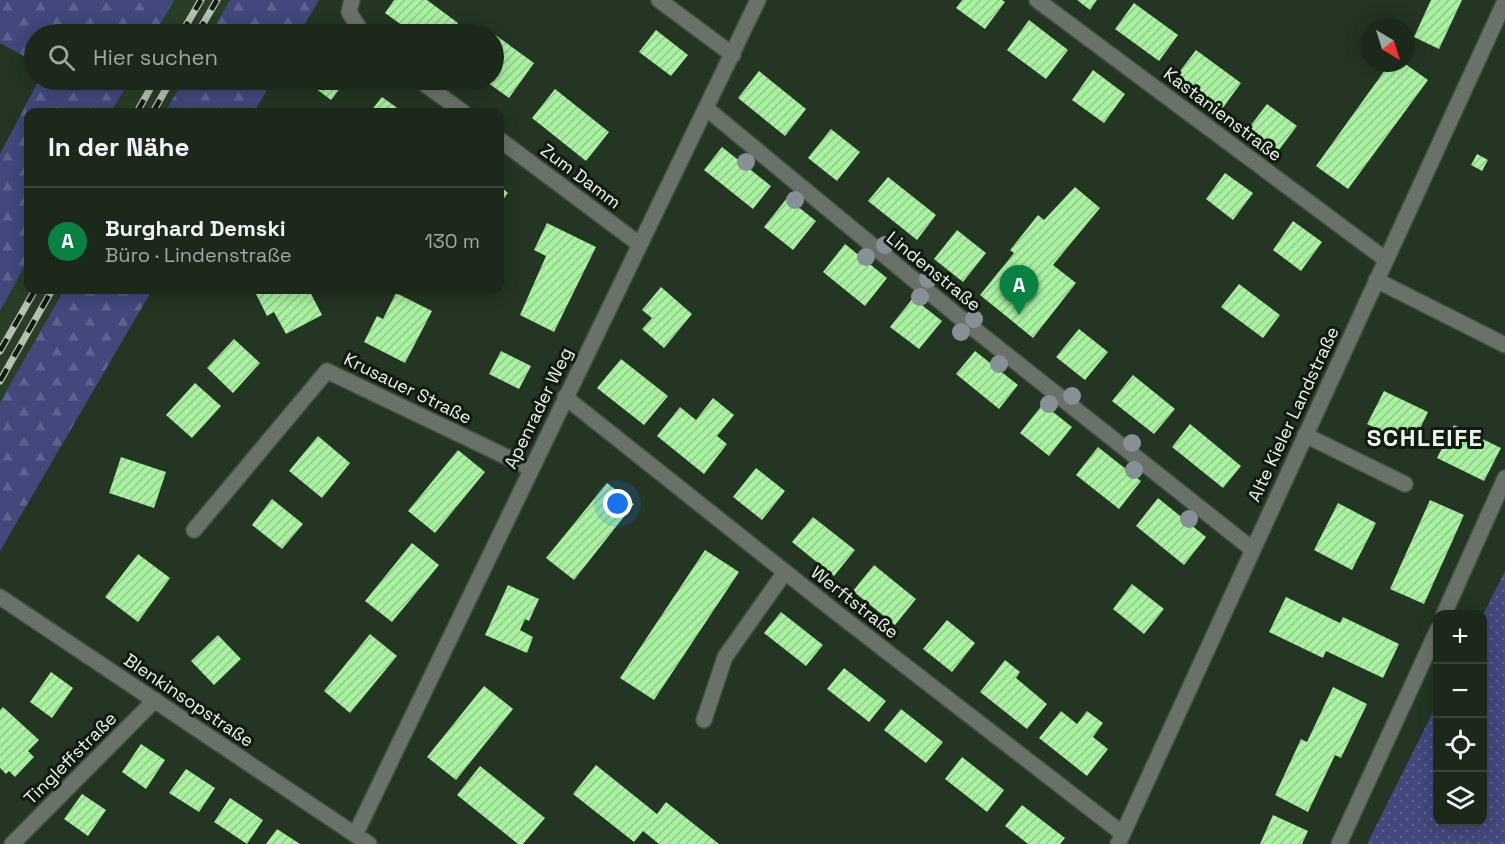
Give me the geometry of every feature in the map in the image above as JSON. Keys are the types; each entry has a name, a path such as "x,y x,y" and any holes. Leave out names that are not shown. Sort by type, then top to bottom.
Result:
{"street":[{"path":"352,0 349,12 357,24"},
{"path":"659,0 733,55"},
{"name":"Apenrader Weg","path":"356,835 530,468 707,109 758,0"},
{"name":"Kastanienstraße","path":"1037,0 1385,259"},
{"name":"Alte Kieler Landstraße","path":"1120,839 1505,1"},
{"path":"432,90 457,108"},
{"name":"Lindenstraße","path":"707,109 964,321 1252,549"},
{"name":"Zum Damm","path":"504,143 639,244"},
{"path":"1376,280 1505,345"},
{"name":"Krusauer Straße","path":"194,530 327,371 530,468"},
{"name":"Werftstraße","path":"565,397 1120,839"},
{"path":"1305,435 1405,484"},
{"path":"1446,610 1505,478"},
{"path":"704,720 725,657 786,572"},
{"name":"Blenkinsopstraße","path":"0,597 369,844"},
{"path":"1339,844 1433,638"},
{"name":"Tingleffstraße","path":"12,844 154,700"}],"shaded area":[{"path":"174,0 230,0 216,24 161,24"},
{"path":"124,90 178,90 167,108 113,108"},
{"path":"24,267 24,294 62,294 0,402 0,311"}],"green space":[{"path":"0,0 174,0 161,24 24,24 24,56 0,43"},
{"path":"230,0 319,0 305,24 216,24"},
{"path":"34,90 124,90 113,108 24,108"},
{"path":"178,90 267,90 256,108 167,108"},
{"path":"24,108 24,267 0,311 0,154"},
{"path":"62,294 150,294 0,551 0,402"},
{"path":"1505,571 1505,844 1367,844 1433,712 1433,826 1487,826 1486,610"}],"building":[{"path":"394,0 427,0 458,23 400,24 385,13"},
{"path":"962,0 1002,0 1005,2 985,29 956,8"},
{"path":"1077,0 1097,0 1090,10"},
{"path":"1431,0 1462,0 1439,49 1415,37"},
{"path":"1134,3 1178,35 1159,61 1115,29"},
{"path":"1029,20 1068,50 1046,79 1007,50"},
{"path":"656,30 688,55 671,76 639,52"},
{"path":"504,41 534,63 509,98 498,90 504,90"},
{"path":"1196,50 1241,83 1222,109 1177,75"},
{"path":"1093,70 1125,94 1104,123 1072,100"},
{"path":"759,71 806,109 785,136 738,98"},
{"path":"1415,71 1428,80 1348,189 1316,166 1384,72"},
{"path":"555,89 609,132 586,161 532,118"},
{"path":"318,90 338,90 331,100"},
{"path":"382,97 397,108 373,108"},
{"path":"1267,104 1297,126 1278,151 1248,129"},
{"path":"831,129 860,152 837,181 808,158"},
{"path":"722,147 771,186 753,209 704,170"},
{"path":"1477,154 1488,160 1482,171 1471,165"},
{"path":"1225,173 1253,193 1233,220 1206,199"},
{"path":"888,177 936,215 917,240 868,201"},
{"path":"1075,187 1100,208 1053,265 1076,283 1033,338 980,295 1014,253 1010,250 1038,215 1044,220"},
{"path":"787,198 816,221 793,250 764,227"},
{"path":"1293,221 1322,242 1301,271 1273,250"},
{"path":"547,223 596,247 554,332 520,315 546,256 534,250"},
{"path":"957,230 986,253 963,282 934,259"},
{"path":"845,244 887,278 865,306 823,272"},
{"path":"1239,284 1280,315 1263,338 1221,307"},
{"path":"661,287 692,314 664,348 642,329 652,318 642,310"},
{"path":"256,294 311,294 322,315 286,334 274,312 267,316"},
{"path":"396,294 432,311 405,363 364,342 377,316 383,319"},
{"path":"913,298 942,321 919,349 890,327"},
{"path":"1079,329 1108,352 1085,380 1056,357"},
{"path":"234,339 260,363 233,393 207,368"},
{"path":"501,351 531,366 519,389 489,374"},
{"path":"975,351 1018,385 999,409 956,374"},
{"path":"621,359 668,396 644,425 597,388"},
{"path":"1133,375 1175,409 1154,434 1112,401"},
{"path":"195,383 221,406 192,438 166,415"},
{"path":"1384,391 1428,412 1412,445 1367,424"},
{"path":"713,398 734,415 717,436 727,444 704,474 657,436 680,407 696,420"},
{"path":"1043,404 1072,427 1049,456 1020,433"},
{"path":"1190,424 1241,466 1223,488 1172,447"},
{"path":"1454,425 1501,448 1484,481 1437,458"},
{"path":"318,436 350,463 322,498 289,471"},
{"path":"1098,447 1141,481 1119,509 1076,475"},
{"path":"458,450 485,472 435,533 408,511"},
{"path":"121,457 166,472 154,508 109,493"},
{"path":"756,468 785,491 762,520 733,497"},
{"path":"607,483 634,504 574,580 546,558"},
{"path":"1158,498 1206,537 1184,565 1136,526"},
{"path":"272,499 303,524 282,549 252,525"},
{"path":"1430,500 1464,515 1424,604 1390,589"},
{"path":"1338,503 1376,523 1352,570 1314,550"},
{"path":"813,517 855,550 834,576 792,542"},
{"path":"412,543 439,565 392,622 365,601"},
{"path":"705,550 739,572 654,700 620,678"},
{"path":"138,554 170,578 138,622 105,597"},
{"path":"874,565 916,599 895,625 853,591"},
{"path":"1132,584 1164,609 1144,634 1113,609"},
{"path":"508,585 539,599 529,621 525,619 520,630 533,637 527,653 485,635"},
{"path":"1286,597 1340,623 1343,617 1399,644 1383,678 1326,651 1323,658 1269,632"},
{"path":"781,612 823,645 806,666 764,633"},
{"path":"947,620 975,643 952,672 923,649"},
{"path":"370,634 397,656 350,713 324,691"},
{"path":"218,635 241,659 214,685 191,661"},
{"path":"1005,660 1020,672 1016,678 1047,704 1027,729 980,692"},
{"path":"844,668 886,701 869,722 827,689"},
{"path":"51,672 73,688 52,718 30,702"},
{"path":"484,686 513,709 456,780 427,757"},
{"path":"1333,687 1367,704 1341,758 1335,755 1308,812 1275,795 1301,739 1307,742"},
{"path":"3,707 39,740 28,751 34,757 15,777 9,771 6,774 0,768 0,710"},
{"path":"901,709 943,742 926,763 884,730"},
{"path":"1061,711 1077,724 1087,711 1103,723 1093,737 1108,749 1087,776 1039,738"},
{"path":"141,744 165,760 146,789 122,772"},
{"path":"962,757 1004,790 987,812 945,779"},
{"path":"596,765 657,814 666,802 719,844 659,844 643,831 634,842 573,794"},
{"path":"480,766 545,818 523,844 518,844 457,795"},
{"path":"186,769 215,788 199,812 169,793"},
{"path":"82,794 106,810 88,836 64,819"},
{"path":"230,798 263,820 247,844 214,822"},
{"path":"1022,805 1065,838 1060,844 1028,844 1005,826"},
{"path":"1273,815 1308,831 1302,844 1260,844"},
{"path":"277,829 300,844 266,844"}],"railway":[{"path":"187,24 201,0"},
{"path":"203,24 217,0"},
{"path":"139,108 149,90"},
{"path":"155,108 165,90"},
{"path":"0,351 33,294"},
{"path":"0,381 50,294"}],"place":[{"name":"Burghard Demski","path":"1019,315"}],"district":[{"name":"SCHLEIFE","path":"1425,437"}]}
